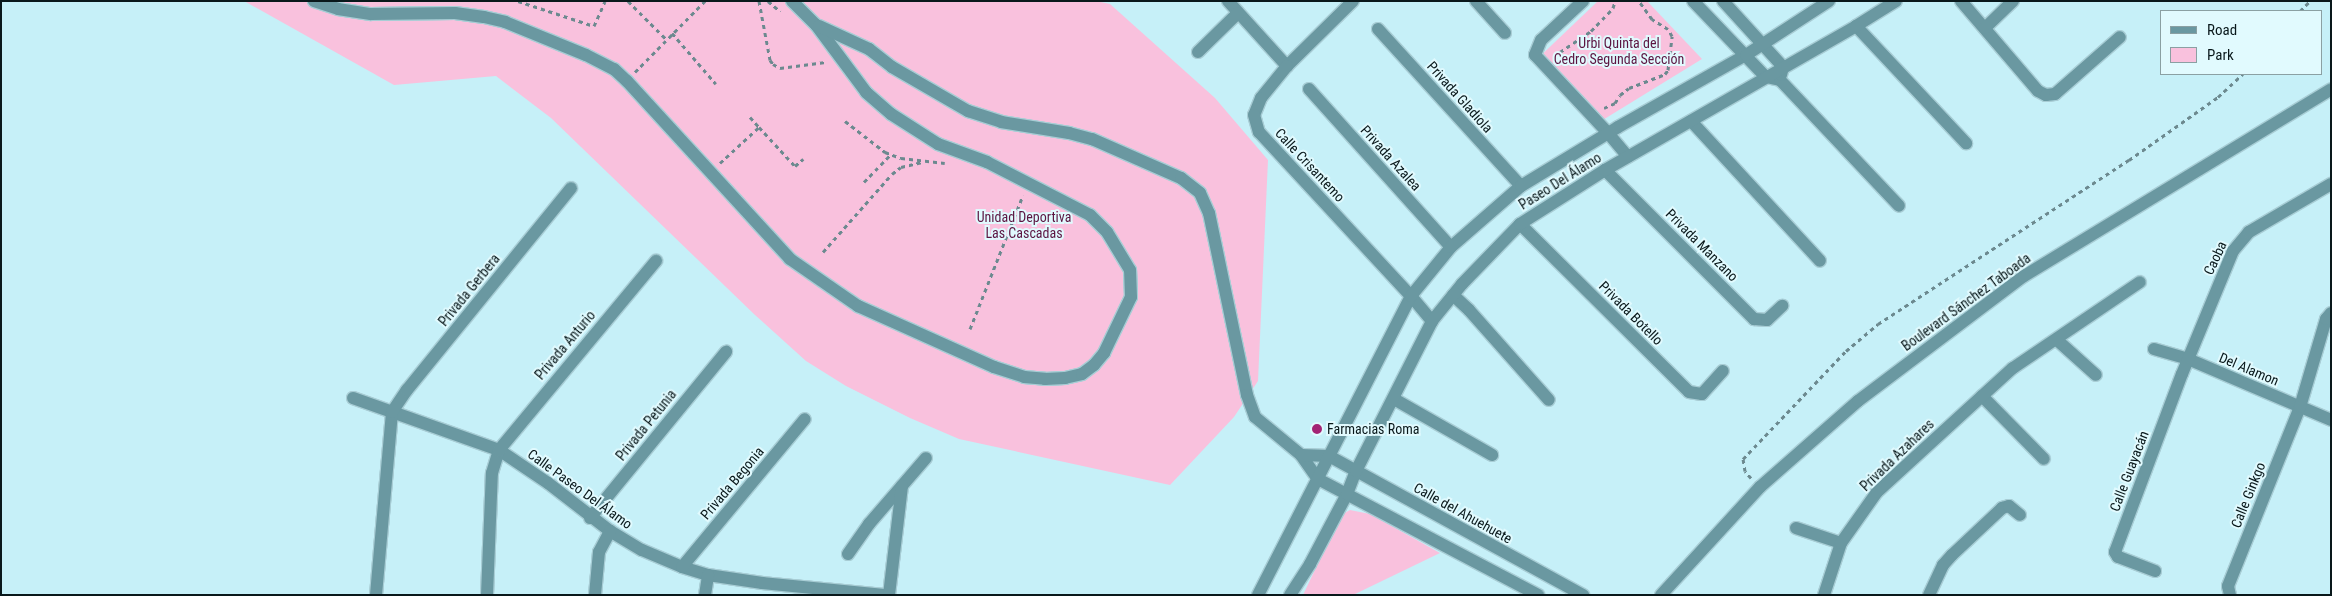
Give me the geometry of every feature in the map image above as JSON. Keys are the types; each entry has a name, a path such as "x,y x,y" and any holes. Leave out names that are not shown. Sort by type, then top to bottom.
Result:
{"street":[{"path":"314,1 338,9 371,14 455,13 484,16 505,22 586,55 614,69 627,81 790,259 858,306 994,367 1024,376 1045,379 1082,374 1094,365 1104,353 1131,297 1130,270 1107,232 1090,215 1026,189 988,162 938,144 916,132 891,114 866,92 852,76 838,52 816,25 792,1"},
{"path":"1228,1 1287,66"},
{"name":"Calle Crisantemo","path":"1353,1 1287,66 1262,98 1254,115 1259,132 1411,296 1432,322"},
{"path":"1476,1 1505,33"},
{"path":"1583,1 1541,40 1535,55 1613,130 1628,157"},
{"path":"1693,1 1766,77 1780,80 1899,206"},
{"path":"1723,1 1783,67 1780,80"},
{"name":"Paseo Del Álamo","path":"1318,479 1411,296 1451,247 1521,186 1613,130 1746,55 1829,1"},
{"name":"Paseo Del Álamo","path":"1347,494 1356,471 1432,322 1453,295 1520,224 1605,170 1856,26 1896,1"},
{"path":"1961,1 2038,91 2046,95 2055,94 2120,37"},
{"path":"1985,28 2013,1"},
{"path":"1198,52 1238,12"},
{"path":"816,25 869,49 892,67 968,112 1001,122 1069,133 1092,139 1181,178 1200,193 1209,213 1247,395 1255,417 1301,455 1318,479 1538,595"},
{"path":"1856,26 1966,143"},
{"name":"Privada Gladiola","path":"1378,29 1521,186"},
{"name":"Privada Azalea","path":"1308,89 1451,247"},
{"name":"Boulevard Sánchez Taboada","path":"1660,594 1760,487 1858,401 2024,276 2331,89"},
{"path":"1691,121 1820,262"},
{"name":"Privada Manzano","path":"1605,170 1754,318 1767,320 1782,306"},
{"name":"Caoba","path":"2188,359 2233,251 2241,240 2249,232 2331,184"},
{"name":"Privada Gerbera","path":"392,412 407,390 571,188"},
{"name":"Privada Botello","path":"1520,224 1689,392 1695,395 1702,394 1724,370"},
{"name":"Privada Anturio","path":"499,450 656,261"},
{"name":"Privada Azahares","path":"1824,595 1841,544 1878,492 2013,368 2058,340 2140,282"},
{"path":"1453,295 1469,310 1549,400"},
{"name":"Calle Ginkgo","path":"2230,595 2228,586 2300,407 2326,319 2331,313"},
{"path":"2058,340 2096,375"},
{"name":"Del Alamon","path":"2154,349 2188,359 2331,420"},
{"name":"Privada Petunia","path":"590,518 726,352"},
{"name":"Calle Guayacán","path":"2155,570 2118,557 2115,552 2188,359"},
{"path":"1982,396 2044,459"},
{"name":"Calle Paseo Del Álamo","path":"353,398 499,450 548,483 590,518 610,531 642,550 682,567 708,575 762,583 884,595"},
{"path":"1394,398 1492,455"},
{"path":"376,595 392,412"},
{"name":"Privada Begonia","path":"682,567 805,419"},
{"path":"487,595 492,473 499,450"},
{"path":"1301,455 1329,456"},
{"name":"Calle del Ahuehuete","path":"1329,456 1584,595"},
{"path":"848,554 869,524 926,458"},
{"path":"1258,595 1318,479"},
{"path":"889,595 902,486"},
{"path":"1290,595 1310,564 1347,494"},
{"path":"1928,595 1943,565 1952,554 2002,508 2009,506 2020,515"},
{"path":"1796,528 1841,544"},
{"path":"595,595 599,552 610,531"},
{"path":"705,595 708,575"}],"path":[{"path":"518,1 594,26 605,1"},
{"path":"628,1 666,38"},
{"path":"627,81 666,38 705,1"},
{"path":"759,1 770,60 774,64 780,68 826,62"},
{"path":"1559,68 1555,60 1560,52 1591,31 1613,8 1615,1"},
{"path":"1598,108 1604,108 1615,103 1620,95 1629,88 1665,74 1668,70 1672,36 1668,29 1652,19 1639,1"},
{"path":"2301,10 2310,1"},
{"path":"672,33 716,84"},
{"path":"1760,487 1745,471 1743,459 1846,351 1878,324 2129,160 2218,97 2242,75"},
{"path":"1604,108 1613,130"},
{"path":"750,117 795,166 803,159"},
{"path":"845,121 869,141 892,154 926,161 952,163"},
{"path":"710,173 759,127"},
{"path":"864,182 892,154"},
{"path":"823,252 892,174 901,167 926,161"},
{"path":"970,329 1026,189 1015,190"}],"green space":[{"name":"Unidad Deportiva Las Cascadas","path":"244,1 1096,1 1110,4 1215,98 1268,160 1258,381 1234,417 1170,485 959,439 910,418 846,386 806,361 755,315 551,118 496,76 394,85"},
{"name":"Urbi Quinta del Cedro Segunda Sección","path":"1598,1 1647,1 1702,59 1593,126 1534,62"},
{"path":"1350,510 1370,514 1440,553 1353,595 1303,595 1341,515"}],"place":[{"name":"Farmacias Roma","path":"1317,429"}]}
